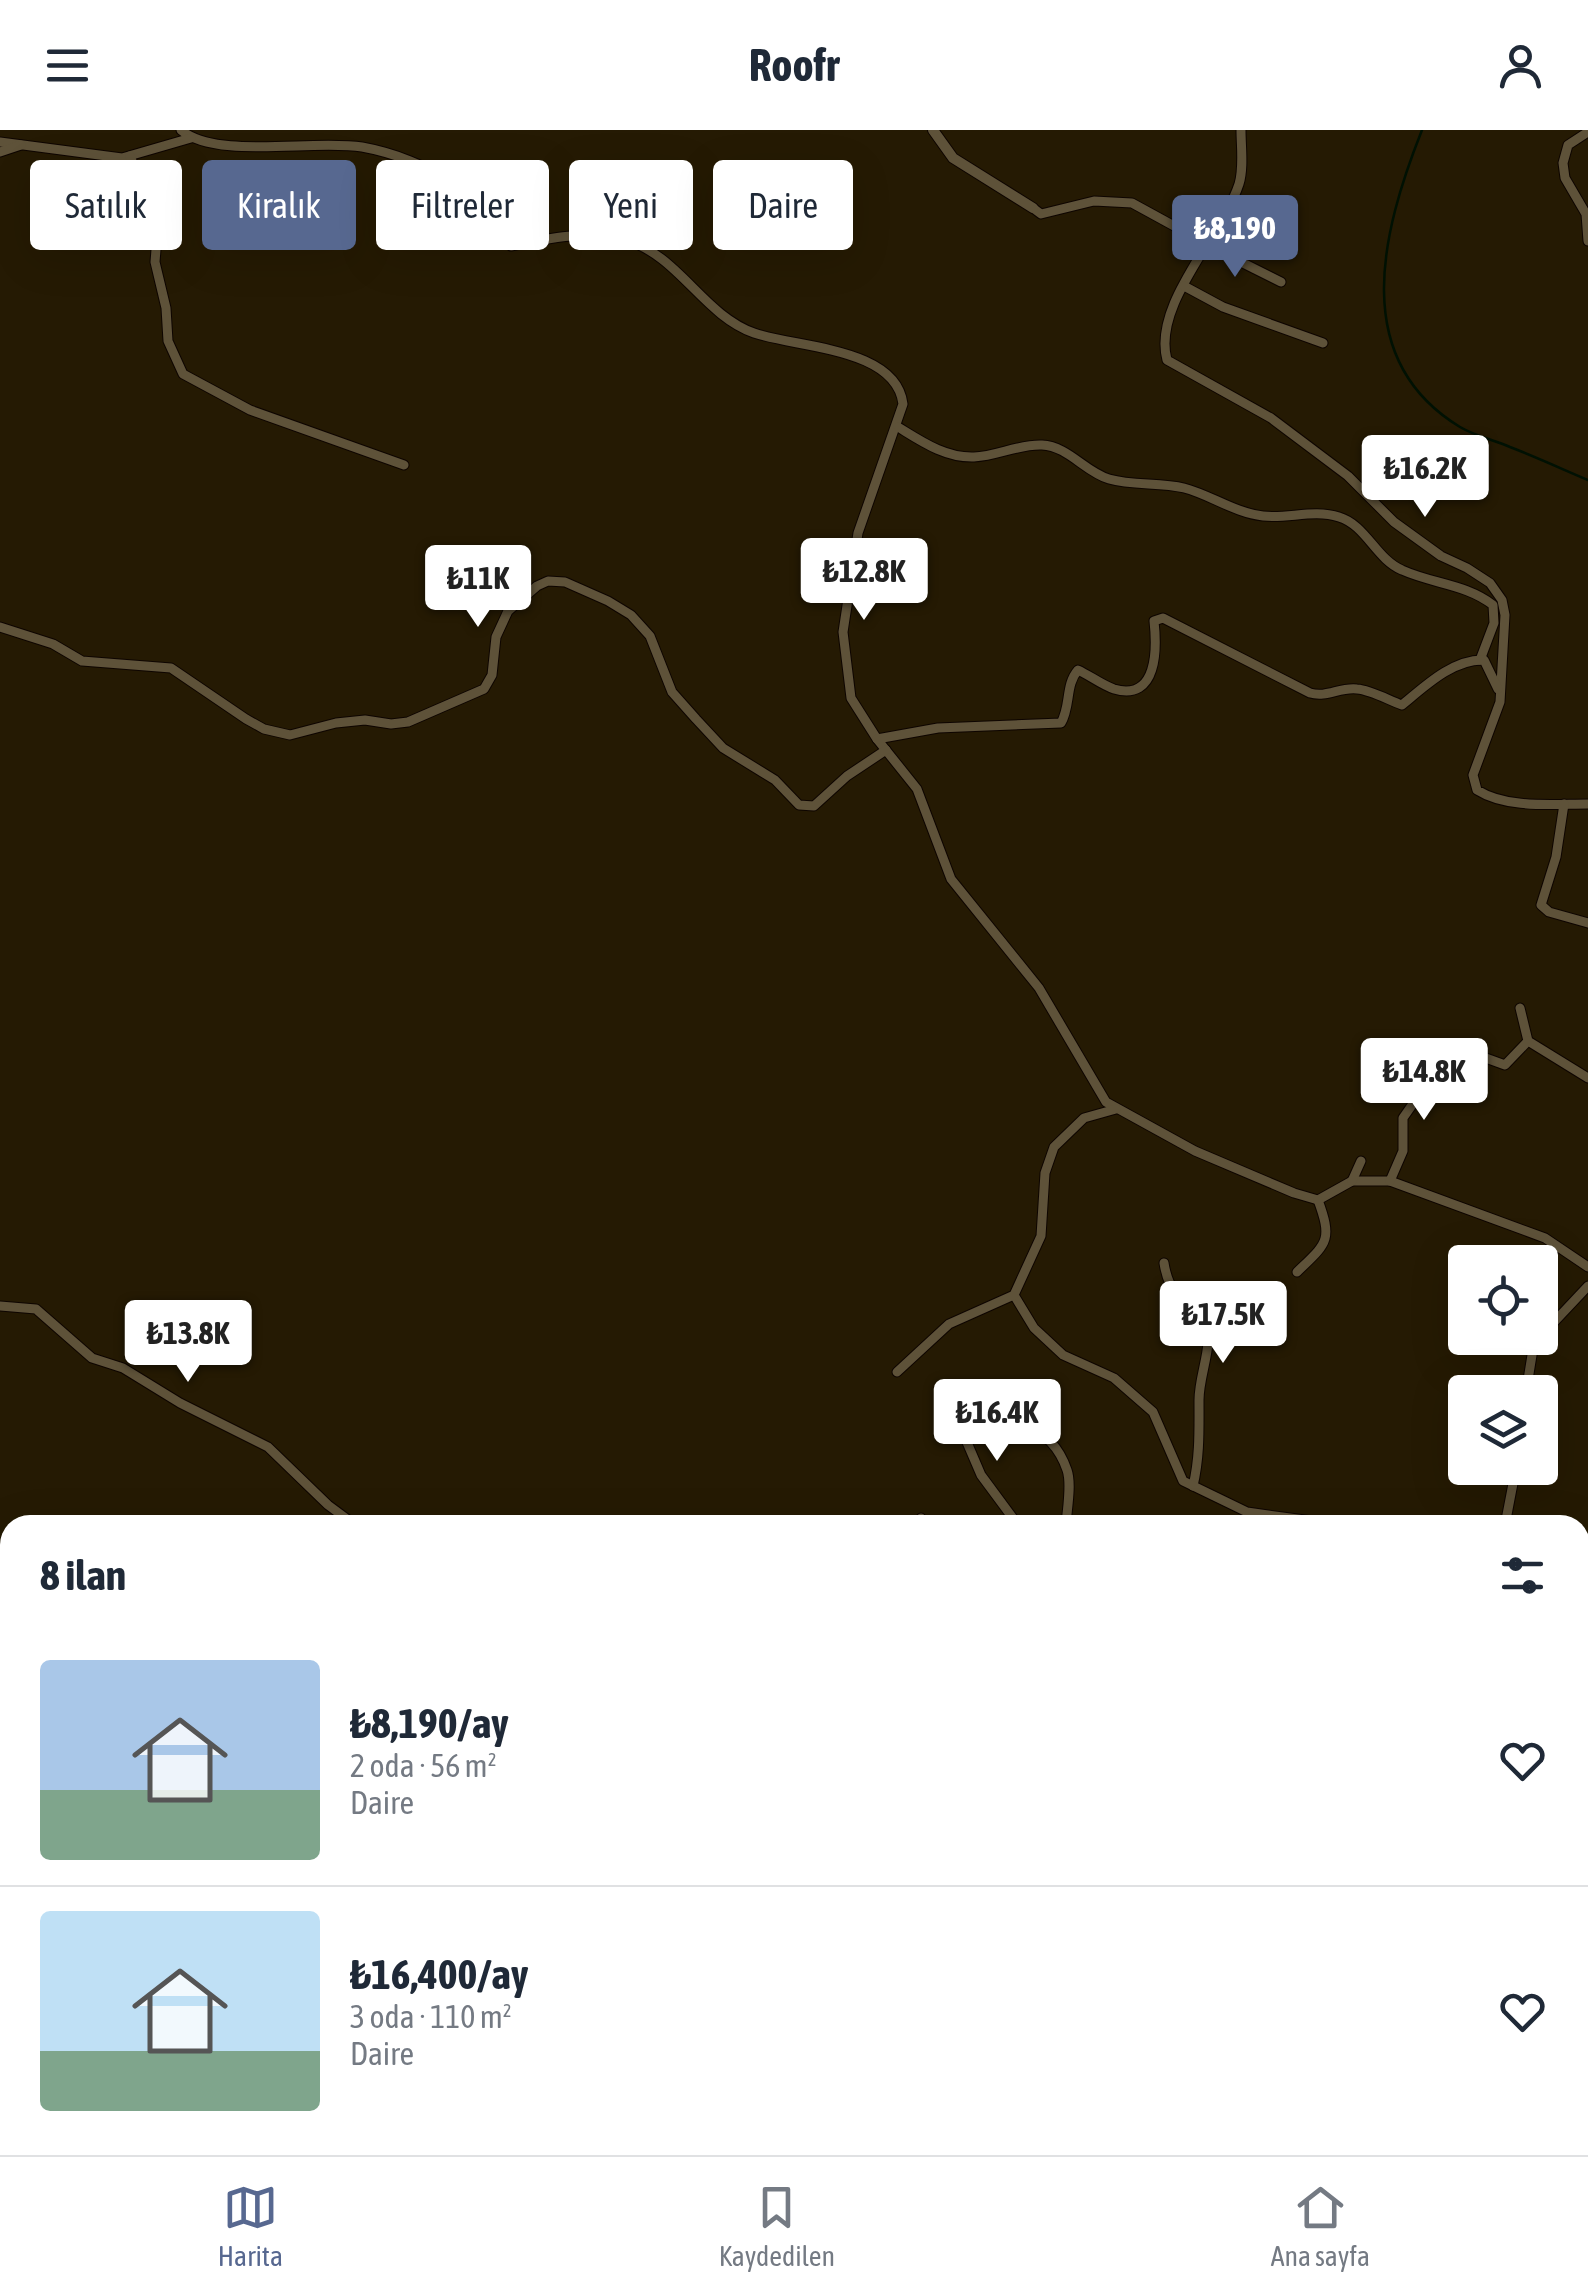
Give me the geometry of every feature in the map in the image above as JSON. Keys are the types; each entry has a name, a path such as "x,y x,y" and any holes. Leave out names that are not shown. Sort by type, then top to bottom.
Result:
{"street":[{"path":"181,130 191,138"},
{"path":"932,130 952,158 1041,214 1094,201 1132,202 1281,282"},
{"path":"1241,130 1241,178 1231,205 1174,303 1165,337 1166,360 1271,418 1348,476 1394,522 1441,556 1490,584 1502,600 1506,615 1500,693 1473,776 1477,790 1490,798 1588,804"},
{"path":"1588,132 1568,145 1563,163 1565,178 1586,214 1588,241"},
{"path":"0,142 122,158 191,138 245,147 362,147 393,155 448,182 485,226 511,246 560,236 599,235 628,241 658,256 728,323 772,338 841,352 879,368 902,391 903,404 858,533 843,632 852,698 876,739 917,789 951,879 1030,976 1073,1041 1106,1102 1195,1150 1294,1194 1318,1200 1352,1181 1390,1181 1544,1238 1588,1267"},
{"path":"0,152 25,144"},
{"path":"130,156 158,226 155,262 164,298 168,342 183,374 250,410 404,465"},
{"path":"1184,286 1223,307 1324,343"},
{"path":"898,427 937,451 973,457 1042,445 1059,450 1110,480 1155,482 1188,489 1226,506 1264,516 1303,513 1340,517 1356,527 1390,564 1430,581 1477,592 1493,605 1494,623 1480,660"},
{"path":"0,627 53,644 82,661 171,668 246,720 290,735 336,723 408,722 484,689 492,674 496,637 508,611 537,586 548,581 565,582 631,615 650,636 672,692 696,720 723,748 775,780 799,804 814,806 847,776 886,750"},
{"path":"876,739 938,728 1060,723 1066,714 1071,678 1078,670 1114,690 1134,690 1148,679 1158,656 1154,621 1162,618 1322,697 1342,689 1361,688 1402,705 1435,677 1480,660 1484,660 1500,693"},
{"path":"1564,804 1556,857 1541,905 1549,912 1588,924"},
{"path":"1520,1008 1528,1040 1588,1078"},
{"path":"1390,1181 1404,1151 1403,1118 1443,1066 1461,1049 1505,1064 1528,1040"},
{"path":"897,1372 949,1324 1014,1295 1041,1236 1045,1173 1054,1147 1084,1118 1116,1109"},
{"path":"1352,1181 1361,1162"},
{"path":"1297,1272 1324,1246 1328,1234 1318,1200"},
{"path":"1164,1263 1172,1292 1188,1308 1204,1316 1210,1328 1199,1401 1202,1420 1193,1486"},
{"path":"1558,1318 1588,1286"},
{"path":"1014,1295 1034,1328 1063,1355 1114,1378 1154,1412 1183,1481 1247,1512 1269,1515"},
{"path":"0,1306 36,1310 92,1358 123,1368 180,1403 268,1448 342,1515"},
{"path":"1010,1515 981,1476 960,1426 964,1419 1022,1422 1049,1441 1068,1471 1066,1515"},
{"path":"1507,1515 1513,1485"}],"waterway":[{"path":"1422,130 1395,209 1387,250 1384,291 1388,330 1401,366 1425,399 1460,427 1588,480"}]}
